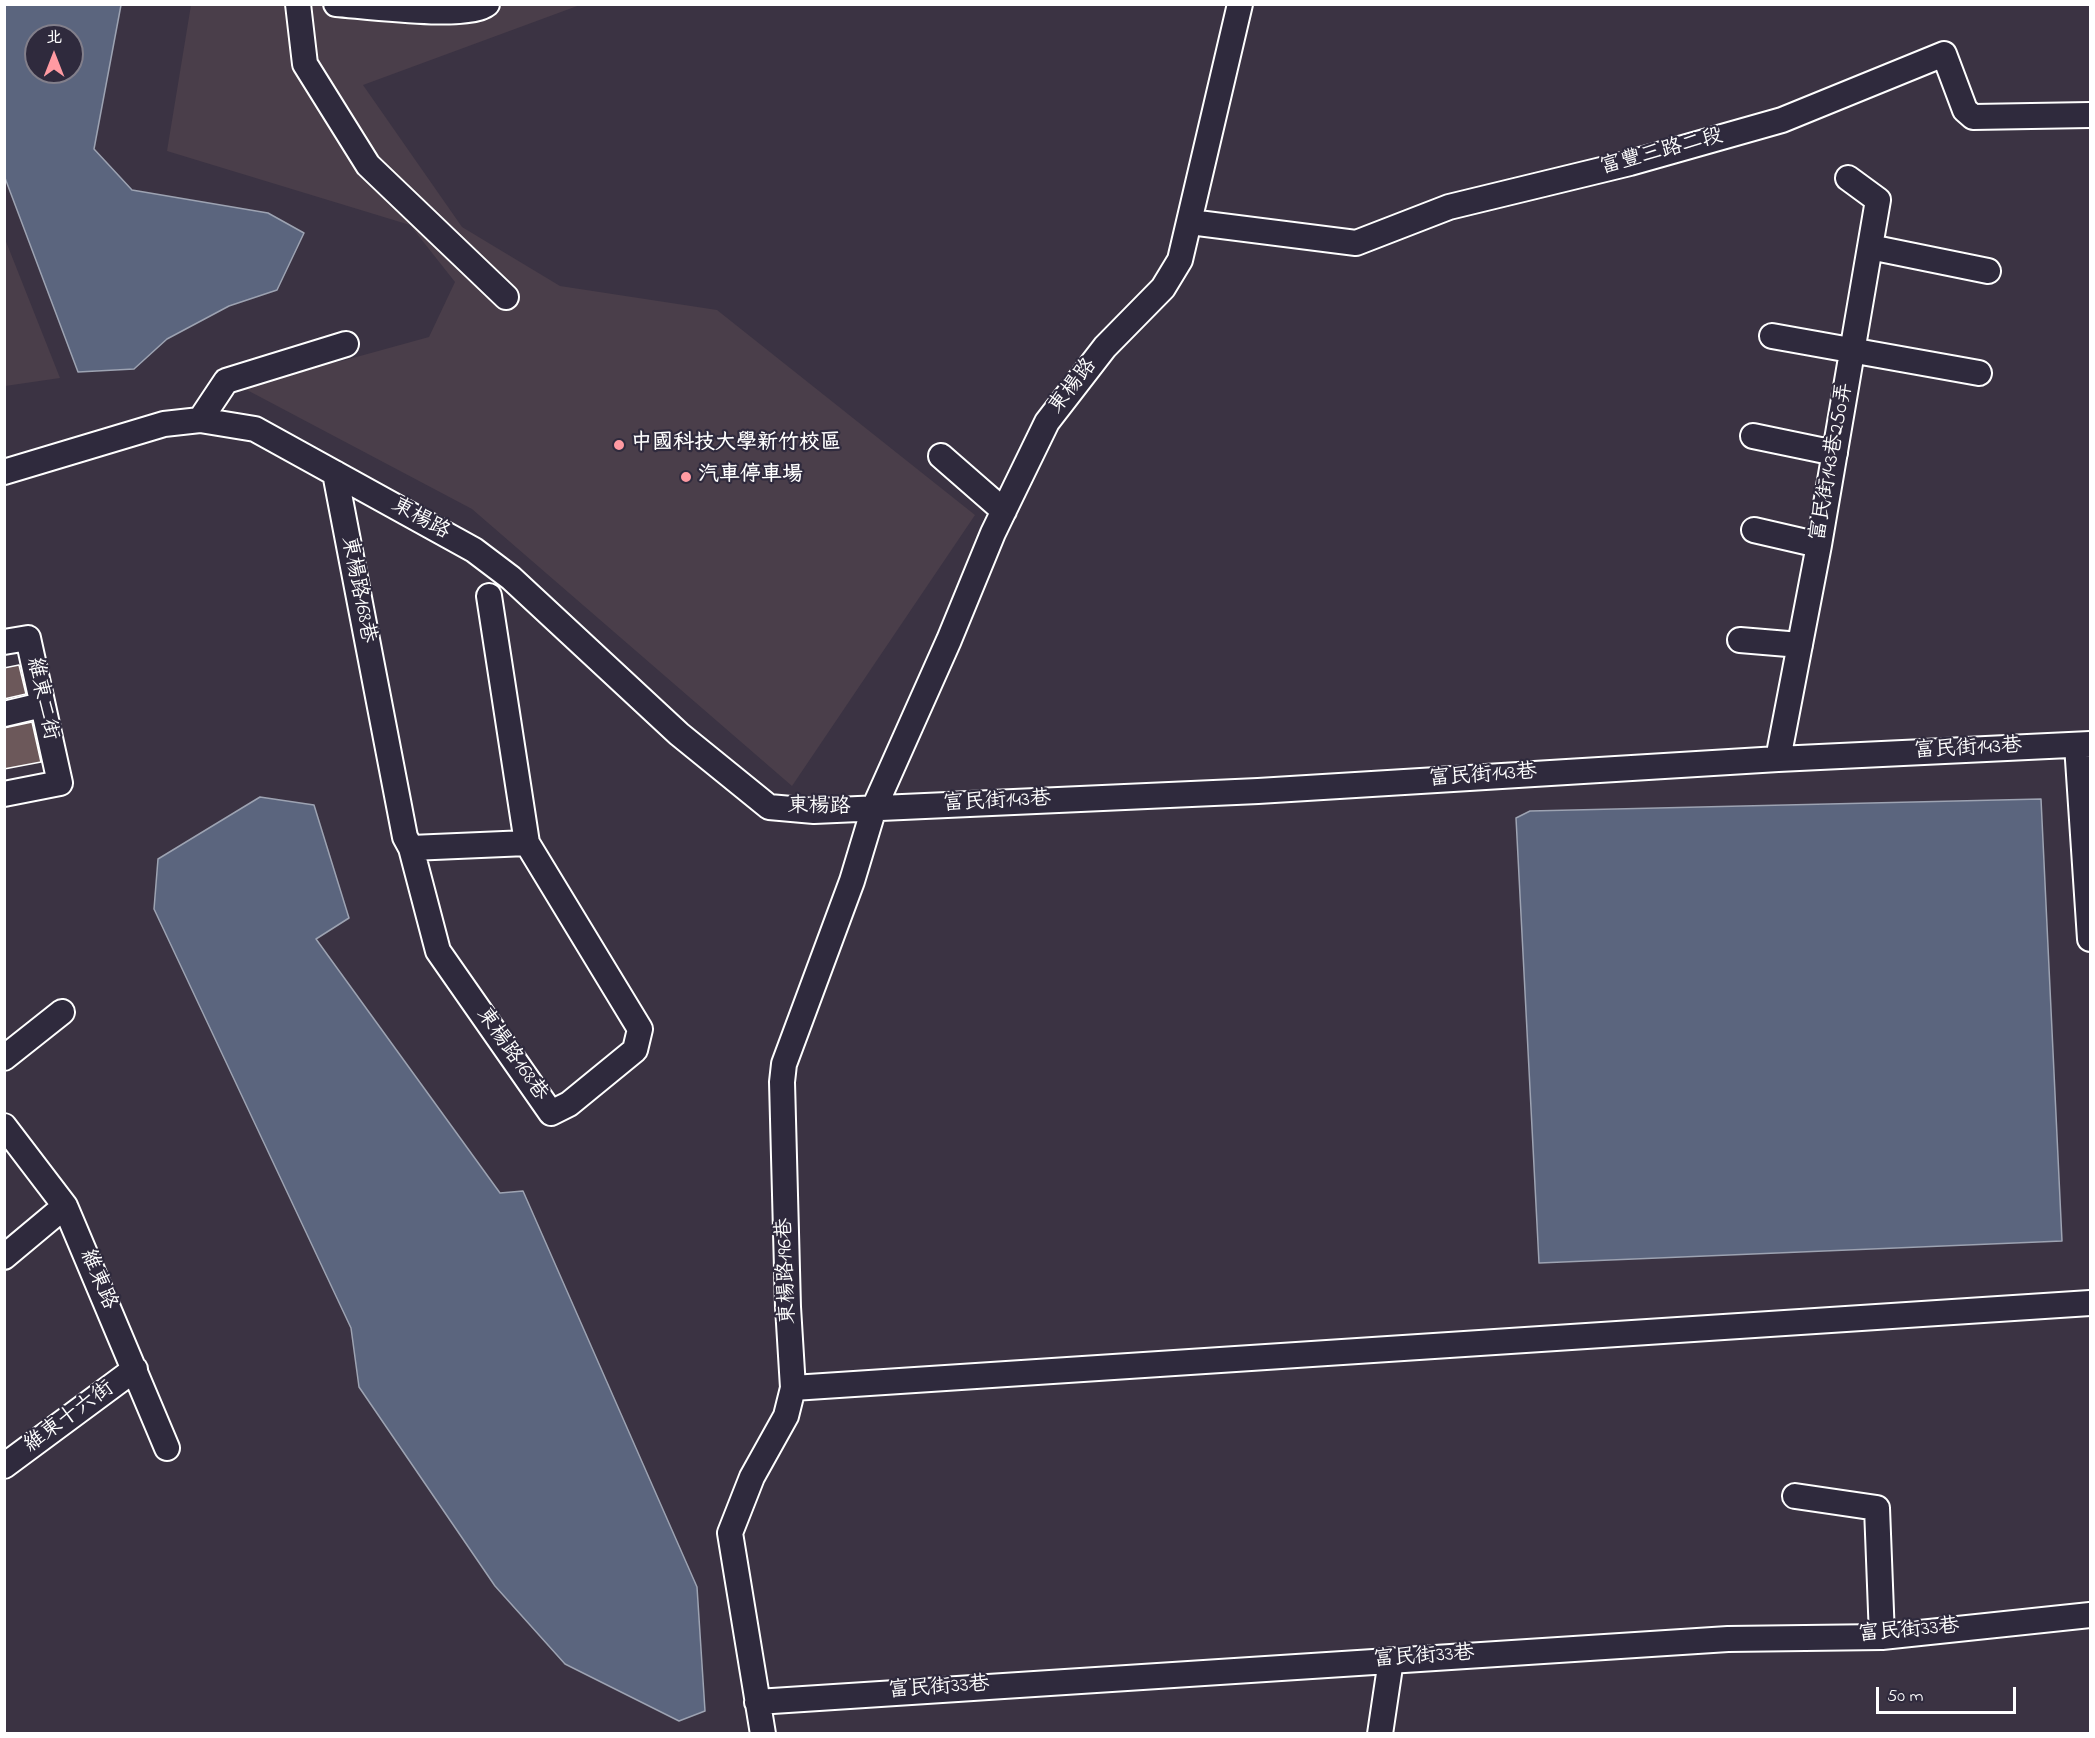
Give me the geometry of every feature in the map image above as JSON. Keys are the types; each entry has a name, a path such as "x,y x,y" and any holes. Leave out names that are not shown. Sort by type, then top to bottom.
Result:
{"street":[{"path":"298,4 305,64 368,165 506,297"},
{"path":"336,4 449,13 482,9 488,4"},
{"name":"東楊路","path":"4,472 164,424 200,420 255,429 474,550 511,578 679,734 769,807 814,811 874,808 1004,511 1047,422 1105,347 1163,288 1180,260 1240,4"},
{"name":"富豐三路二段","path":"1190,222 1356,243 1449,207 1630,163 1782,120 1944,54 1965,110 1973,117 2091,115"},
{"name":"富民街143巷250弄","path":"1778,759 1819,545 1878,200 1848,178"},
{"path":"1870,247 1988,271"},
{"path":"1772,336 1979,373"},
{"path":"200,420 226,381 346,344"},
{"path":"1753,436 1835,453"},
{"path":"941,456 1004,511"},
{"name":"東楊路168巷","path":"335,472 405,837 411,848 438,951 551,1113 569,1104 635,1050 640,1029 527,843 489,596"},
{"path":"1754,530 1819,545"},
{"name":"維東二街","path":"4,642 28,638 60,783 4,794"},
{"path":"1740,640 1800,645"},
{"path":"4,714 42,705"},
{"path":"2084,745 2091,939"},
{"name":"富民街143巷","path":"874,808 1258,791 1778,759 2084,745"},
{"name":"東楊路196巷","path":"763,1734 730,1533 752,1477 786,1416 793,1388 782,1082 784,1064 852,880 874,808"},
{"path":"411,848 527,843"},
{"path":"4,1058 62,1012"},
{"name":"維東路","path":"4,1126 65,1206 167,1448"},
{"path":"4,1257 65,1206"},
{"path":"793,1388 2091,1303"},
{"name":"維東十六街","path":"4,1466 135,1370"},
{"path":"1795,1496 1877,1508 1882,1637"},
{"name":"富民街33巷","path":"758,1702 1728,1639 1882,1637 2091,1615"},
{"path":"1380,1734 1391,1660"}],"shaded area":[{"name":"中國科技大學新竹校區","path":"191,5 580,5 363,85 462,227 560,286 717,310 975,515 792,786 472,509 230,381 342,361 429,337 455,282 410,225 167,151"},
{"path":"5,239 60,378 5,386"}],"water":[{"path":"5,4 121,5 94,149 132,190 268,213 304,233 277,290 229,306 167,339 134,369 78,372 5,178"},
{"path":"260,797 314,805 349,918 316,939 500,1193 523,1191 697,1587 705,1711 679,1721 565,1664 495,1586 359,1387 351,1328 154,909 158,859"},
{"path":"2041,799 2062,1241 1539,1263 1516,818 1530,811"}],"building":[{"path":"19,665 26,694 4,699 4,668"},
{"path":"32,722 41,762 4,769 4,728"}],"place":[{"name":"中國科技大學新竹校區","path":"619,445"},
{"name":"汽車停車場","path":"686,477"}]}
